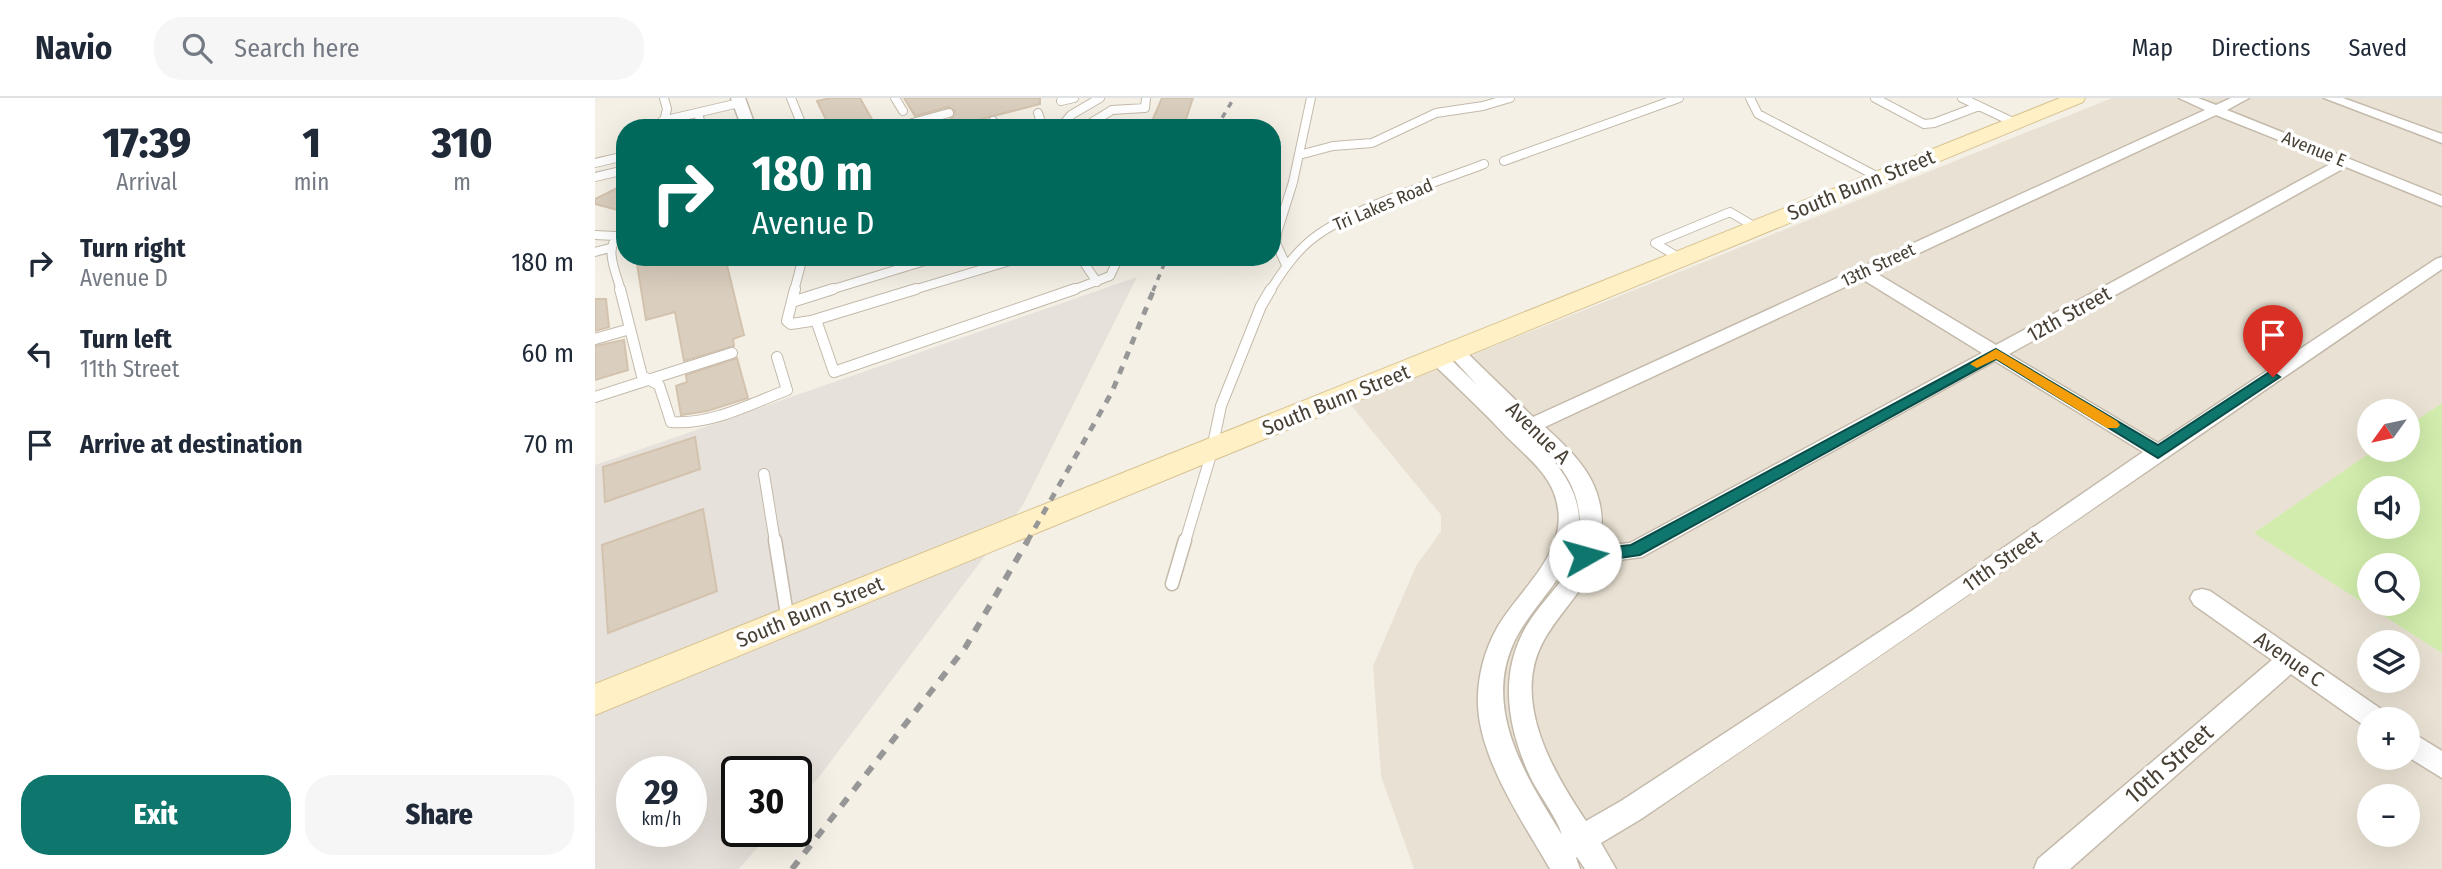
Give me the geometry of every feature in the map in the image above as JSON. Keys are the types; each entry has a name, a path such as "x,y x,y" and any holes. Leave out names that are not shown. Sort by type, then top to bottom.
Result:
{"street":[{"name":"South Bunn Street","path":"595,700 2076,98"},
{"name":"Avenue E","path":"2186,98 2442,201"},
{"name":"13th Street","path":"1523,430 2242,98"},
{"path":"2331,98 2442,139"},
{"path":"741,100 745,119"},
{"name":"12th Street","path":"1574,555 1634,551 2345,162"},
{"name":"11th Street","path":"1561,861 1583,839 1631,810 1917,619 2442,262"},
{"path":"1862,272 2158,453"},
{"name":"Avenue A","path":"1447,355 1523,430 1565,493 1569,514 1568,538 1580,573 1545,616 1525,654 1521,678 1525,729 1551,788 1602,869"},
{"name":"Avenue A","path":"1561,861 1512,776 1492,715 1492,683 1505,635 1547,581 1574,555"},
{"name":"Avenue C","path":"2202,598 2358,707"},
{"name":"10th Street","path":"2048,869 2290,660"},
{"path":"2420,750 2442,766"}],"lane":[{"path":"664,98 667,108 664,119"},
{"path":"790,98 799,119"},
{"path":"895,98 903,111"},
{"path":"1061,101 1074,98"},
{"path":"1068,119 1100,98"},
{"path":"1098,119 1112,110 1145,108 1146,98"},
{"path":"1281,224 1311,98"},
{"path":"1299,155 1333,146 1372,143 1436,113 1483,106 1510,98"},
{"path":"1504,161 1679,98"},
{"path":"1750,98 1758,114 1880,177"},
{"path":"1875,98 1924,124 1979,106"},
{"path":"1962,98 2015,123"},
{"path":"679,119 741,100"},
{"path":"698,113 700,119"},
{"path":"927,119 949,113"},
{"path":"1038,113 1040,119"},
{"path":"595,163 616,158"},
{"name":"Tri Lakes Road","path":"1172,583 1221,406 1261,306 1286,265 1317,235 1344,219 1484,164"},
{"path":"595,177 616,172"},
{"path":"595,235 615,236 610,248 642,376 659,385 671,422 682,424 700,421 787,390 777,357"},
{"path":"595,252 610,248"},
{"path":"1281,254 1286,265"},
{"path":"801,266 787,321 799,324 993,266"},
{"path":"792,302 909,266"},
{"path":"1086,266 1097,282"},
{"path":"816,320 834,372 1097,282 1110,276 1115,266"},
{"path":"595,339 630,329"},
{"path":"595,397 732,353"},
{"path":"764,474 788,621"}],"shaded area":[{"path":"2112,98 2442,98 2442,403 2420,418 2420,399 2357,399 2357,462 2255,533 2357,598 2357,616 2384,616 2406,630 2357,630 2357,693 2420,693 2420,639 2442,653 2442,869 1414,869 1381,776 1373,666 1416,566 1441,531 1441,515 1350,404"},
{"path":"1137,277 1023,505 819,777 812,785 812,756 721,756 721,847 758,847 739,869 595,869 595,465"}],"green space":[{"path":"2442,403 2442,653 2420,639 2420,630 2406,630 2384,616 2420,616 2420,553 2357,553 2357,599 2254,533 2357,462 2420,462 2420,418"}],"building":[{"path":"860,98 872,119 826,119 817,101"},
{"path":"904,98 1040,98 1040,104 982,119 951,119 955,111 948,107 915,116"},
{"path":"1162,98 1193,98 1186,119 1153,119"},
{"path":"616,188 616,210 595,204 595,199"},
{"path":"637,266 727,266 744,335 733,339 734,346 684,361 675,312 646,320"},
{"path":"595,299 606,299 609,327 595,331"},
{"path":"624,340 628,370 595,380 595,346"},
{"path":"737,358 748,398 707,411 681,415 676,386 687,382 686,375"},
{"path":"695,437 700,469 605,502 603,467"},
{"path":"703,509 717,591 608,633 602,545"}],"railway":[{"path":"1221,119 1234,98"},
{"path":"1153,291 1163,266"},
{"path":"1027,542 1112,392 1154,289"},
{"path":"792,869 965,648 1028,540"}],"slow traffic":[{"path":"1977,364 1996,353 2112,425"}],"route":[{"path":"1585,556 1634,551 1996,353 2158,453 2273,377"}]}
